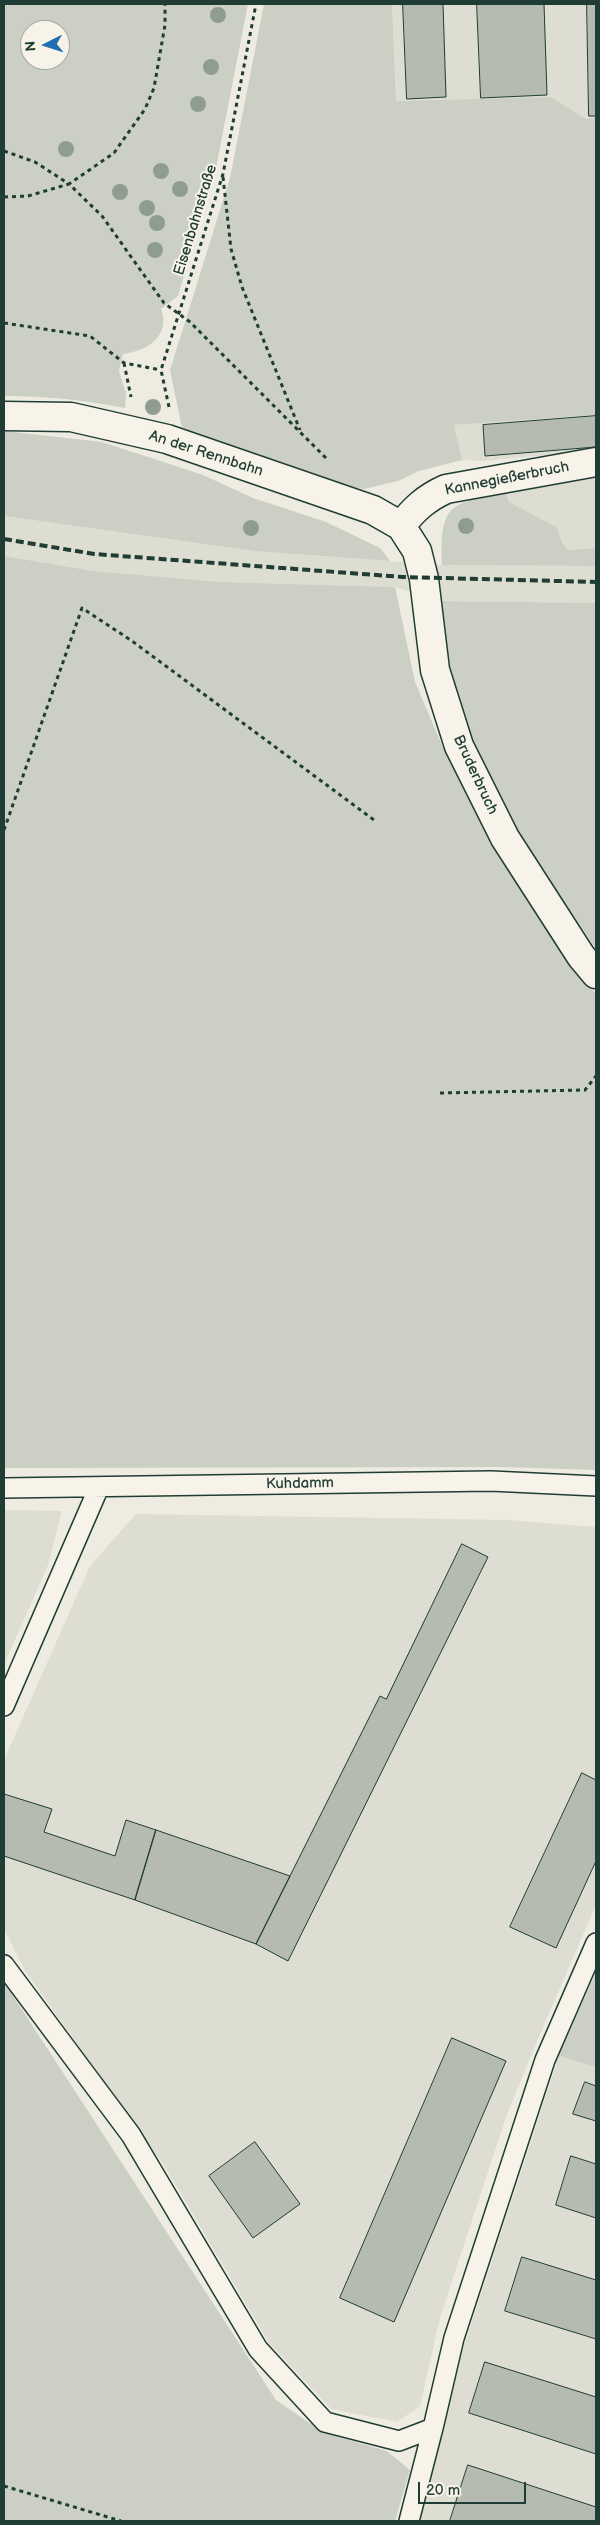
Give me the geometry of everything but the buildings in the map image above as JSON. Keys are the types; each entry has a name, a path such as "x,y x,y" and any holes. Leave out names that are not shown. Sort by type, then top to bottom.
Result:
{"street":[{"name":"An der Rennbahn","path":"4,416 71,417 167,439 372,510 401,526"},
{"name":"Kannegießerbruch","path":"401,526 414,510 429,497 446,489 596,462"},
{"name":"Bruderbruch","path":"401,526 417,551 424,578 435,670 459,746 505,838 581,956 596,974"}],"lane":[{"name":"Kuhdamm","path":"4,1488 491,1481 596,1486"},
{"path":"4,1706 99,1487"},
{"path":"409,2521 434,2428 454,2338 545,2060 596,1943"},
{"path":"4,1966 131,2135 258,2349 325,2422 399,2441 434,2428"}],"path":[{"path":"4,197 35,194 69,184 114,153 145,109 154,88 165,25 165,4"},
{"name":"Eisenbahnstraße","path":"161,370 223,174 256,4"},
{"path":"4,151 35,162 69,184 102,216 164,303 190,322 328,460"},
{"path":"223,174 231,249 242,287 301,433"},
{"path":"4,323 90,336 124,363 161,370 172,420 167,439"},
{"path":"4,830 82,608 132,641 374,820"},
{"path":"440,1093 585,1090 596,1076"},
{"path":"4,2486 121,2521"}],"shaded area":[{"path":"4,4 248,4 216,168 178,296 161,309 163,327 155,341 140,350 123,354 119,371 126,393 125,408 65,399 4,396"},
{"path":"264,4 392,4 396,101 551,97 586,119 596,118 596,415 454,425 462,460 419,471 398,481 364,489 343,487 182,428 170,370 230,178"},
{"path":"392,4 596,4 596,118 586,119 551,97 396,101"},
{"path":"596,415 596,450 485,461 462,460 454,425"},
{"path":"4,431 102,442 203,475 253,498 326,522 380,548 390,561 254,551 4,516"},
{"path":"596,474 596,548 569,550 564,547 556,528 509,502 506,493"},
{"path":"506,493 509,502 556,527 568,550 596,548 596,566 442,565 443,529 446,518 452,510 460,504 472,500"},
{"path":"4,516 254,551 442,565 596,566 596,603 441,601 395,587 221,582 94,571 4,556"},
{"path":"4,556 94,571 221,582 395,587 415,682 444,750 491,844 568,962 596,994 596,1470 501,1467 4,1468"},
{"path":"441,601 596,603 596,949 516,830 471,741 447,667"},
{"path":"4,1510 62,1511 48,1565 4,1665"},
{"path":"136,1514 509,1520 596,1527 596,1905 506,2117 440,2318 420,2406 397,2422 331,2409 269,2343 163,2164 25,1971 4,1929 4,1760 90,1566"},
{"path":"596,1972 596,2067 559,2056"},
{"path":"4,1982 276,2400 324,2433 387,2451 410,2470 395,2521 4,2521"},
{"path":"559,2056 596,2067 596,2521 420,2521 464,2346"}],"railway":[{"path":"4,539 94,554 403,577 596,582"}]}
